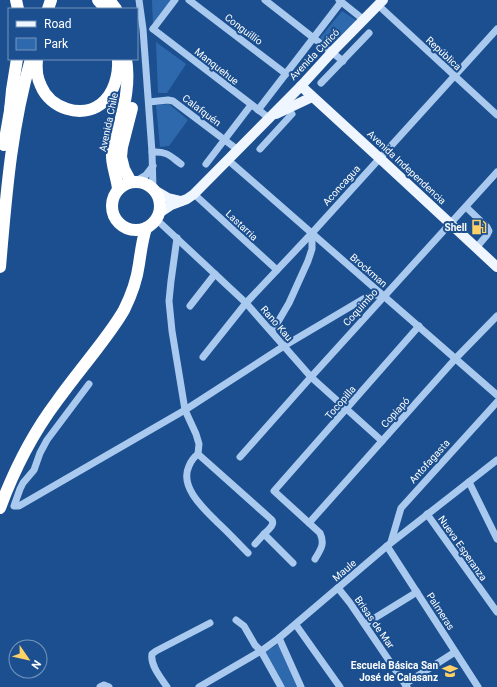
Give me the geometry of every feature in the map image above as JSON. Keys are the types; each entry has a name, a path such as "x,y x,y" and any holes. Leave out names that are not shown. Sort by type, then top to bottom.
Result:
{"highway":[{"path":"98,0 105,8"},
{"path":"109,0 115,8"},
{"path":"0,185 17,60"},
{"path":"10,111 24,60"},
{"path":"0,267 10,163 20,104 31,60"},
{"path":"36,60 36,68 40,86 45,94 51,101 59,106 67,110 77,111 93,108 101,104 108,97 115,82 118,69 118,60"},
{"name":"Avenida Chile","path":"118,189 118,183 113,168 112,155 126,95 128,78 126,60"},
{"name":"Avenida Chile","path":"134,60 136,76 134,94 121,157 124,169 134,182"},
{"path":"134,182 146,183 154,190 160,202 158,216 150,226 140,230 124,227 116,220 112,210 112,204 118,189 126,183 134,182"},
{"path":"0,508 21,459 40,426 57,401 110,332 124,310 137,275 142,242 146,228"}],"main road":[{"name":"Avenida Curicó","path":"158,216 171,205 187,199 194,194 266,122 381,2"},
{"name":"Avenida Independencia","path":"301,86 497,267"},
{"path":"266,122 312,97"},
{"path":"154,190 168,198 181,201"}],"street":[{"path":"139,0 149,102 154,190"},
{"path":"143,29 153,29 175,0"},
{"name":"Conguillío","path":"189,0 286,74"},
{"path":"265,0 343,61"},
{"path":"340,1 364,20"},
{"name":"Avenida Curicó","path":"258,110 314,38 340,1"},
{"name":"República","path":"381,2 454,76 497,115"},
{"name":"Manquehue","path":"153,29 258,110 266,122"},
{"name":"Aconcagua","path":"203,357 246,302 312,233 497,29"},
{"path":"321,83 369,33"},
{"name":"Calafquén","path":"149,102 173,100 238,150"},
{"path":"206,164 251,105"},
{"path":"260,148 292,114"},
{"path":"266,122 273,134"},
{"path":"152,152 164,152 180,164"},
{"name":"Brockman","path":"228,160 497,394"},
{"path":"134,182 146,175 153,166"},
{"name":"Coquimbo","path":"240,457 310,377 497,172"},
{"name":"Lastarria","path":"194,194 277,270"},
{"path":"466,207 488,228 489,231 476,248"},
{"name":"Rano Kau","path":"158,216 177,238 246,302 310,377 382,441"},
{"path":"272,332 289,303 308,261 312,249 312,233"},
{"path":"177,238 171,275 169,301 172,331 185,410 199,444 198,454 191,461 186,478 189,488 197,502 248,553"},
{"path":"190,306 215,274"},
{"path":"90,384 47,440 40,453 34,470 20,489 14,506 19,506 185,410 284,346 365,298 374,295 384,296"},
{"name":"Copiapó","path":"309,523 456,358 497,316"},
{"name":"Tocopilla","path":"309,523 274,491 420,326"},
{"name":"Antofagasta","path":"389,544 400,508 497,402"},
{"path":"198,454 272,520 273,525 255,544"},
{"name":"Maule","path":"199,687 261,651 279,638 389,544 497,460"},
{"path":"469,482 497,539"},
{"name":"Nueva Esperanza","path":"427,514 497,612"},
{"path":"309,523 320,533 322,539 320,551 315,559"},
{"path":"264,534 293,563"},
{"name":"Palmeras","path":"389,544 417,592 478,687"},
{"name":"Brisas de Mar","path":"338,588 365,624 406,686"},
{"path":"365,624 417,592"},
{"path":"236,620 244,626 255,645 261,651 281,687"},
{"path":"167,687 152,664 152,654 210,623"},
{"path":"296,625 340,687"},
{"path":"279,638 301,687"},
{"path":"406,686 455,652"},
{"path":"100,687 106,685 109,687"}],"green space":[{"path":"152,0 173,0 153,26"},
{"path":"342,11 359,22 332,48 320,38"},
{"path":"156,42 186,64 167,93 158,93"},
{"path":"169,104 188,120 169,146 160,147 156,105"},
{"path":"278,644 297,687 284,687 265,652"}],"place":[{"name":"Shell","path":"479,227"},
{"name":"Escuela Básica San José de Calasanz","path":"450,671"}]}
